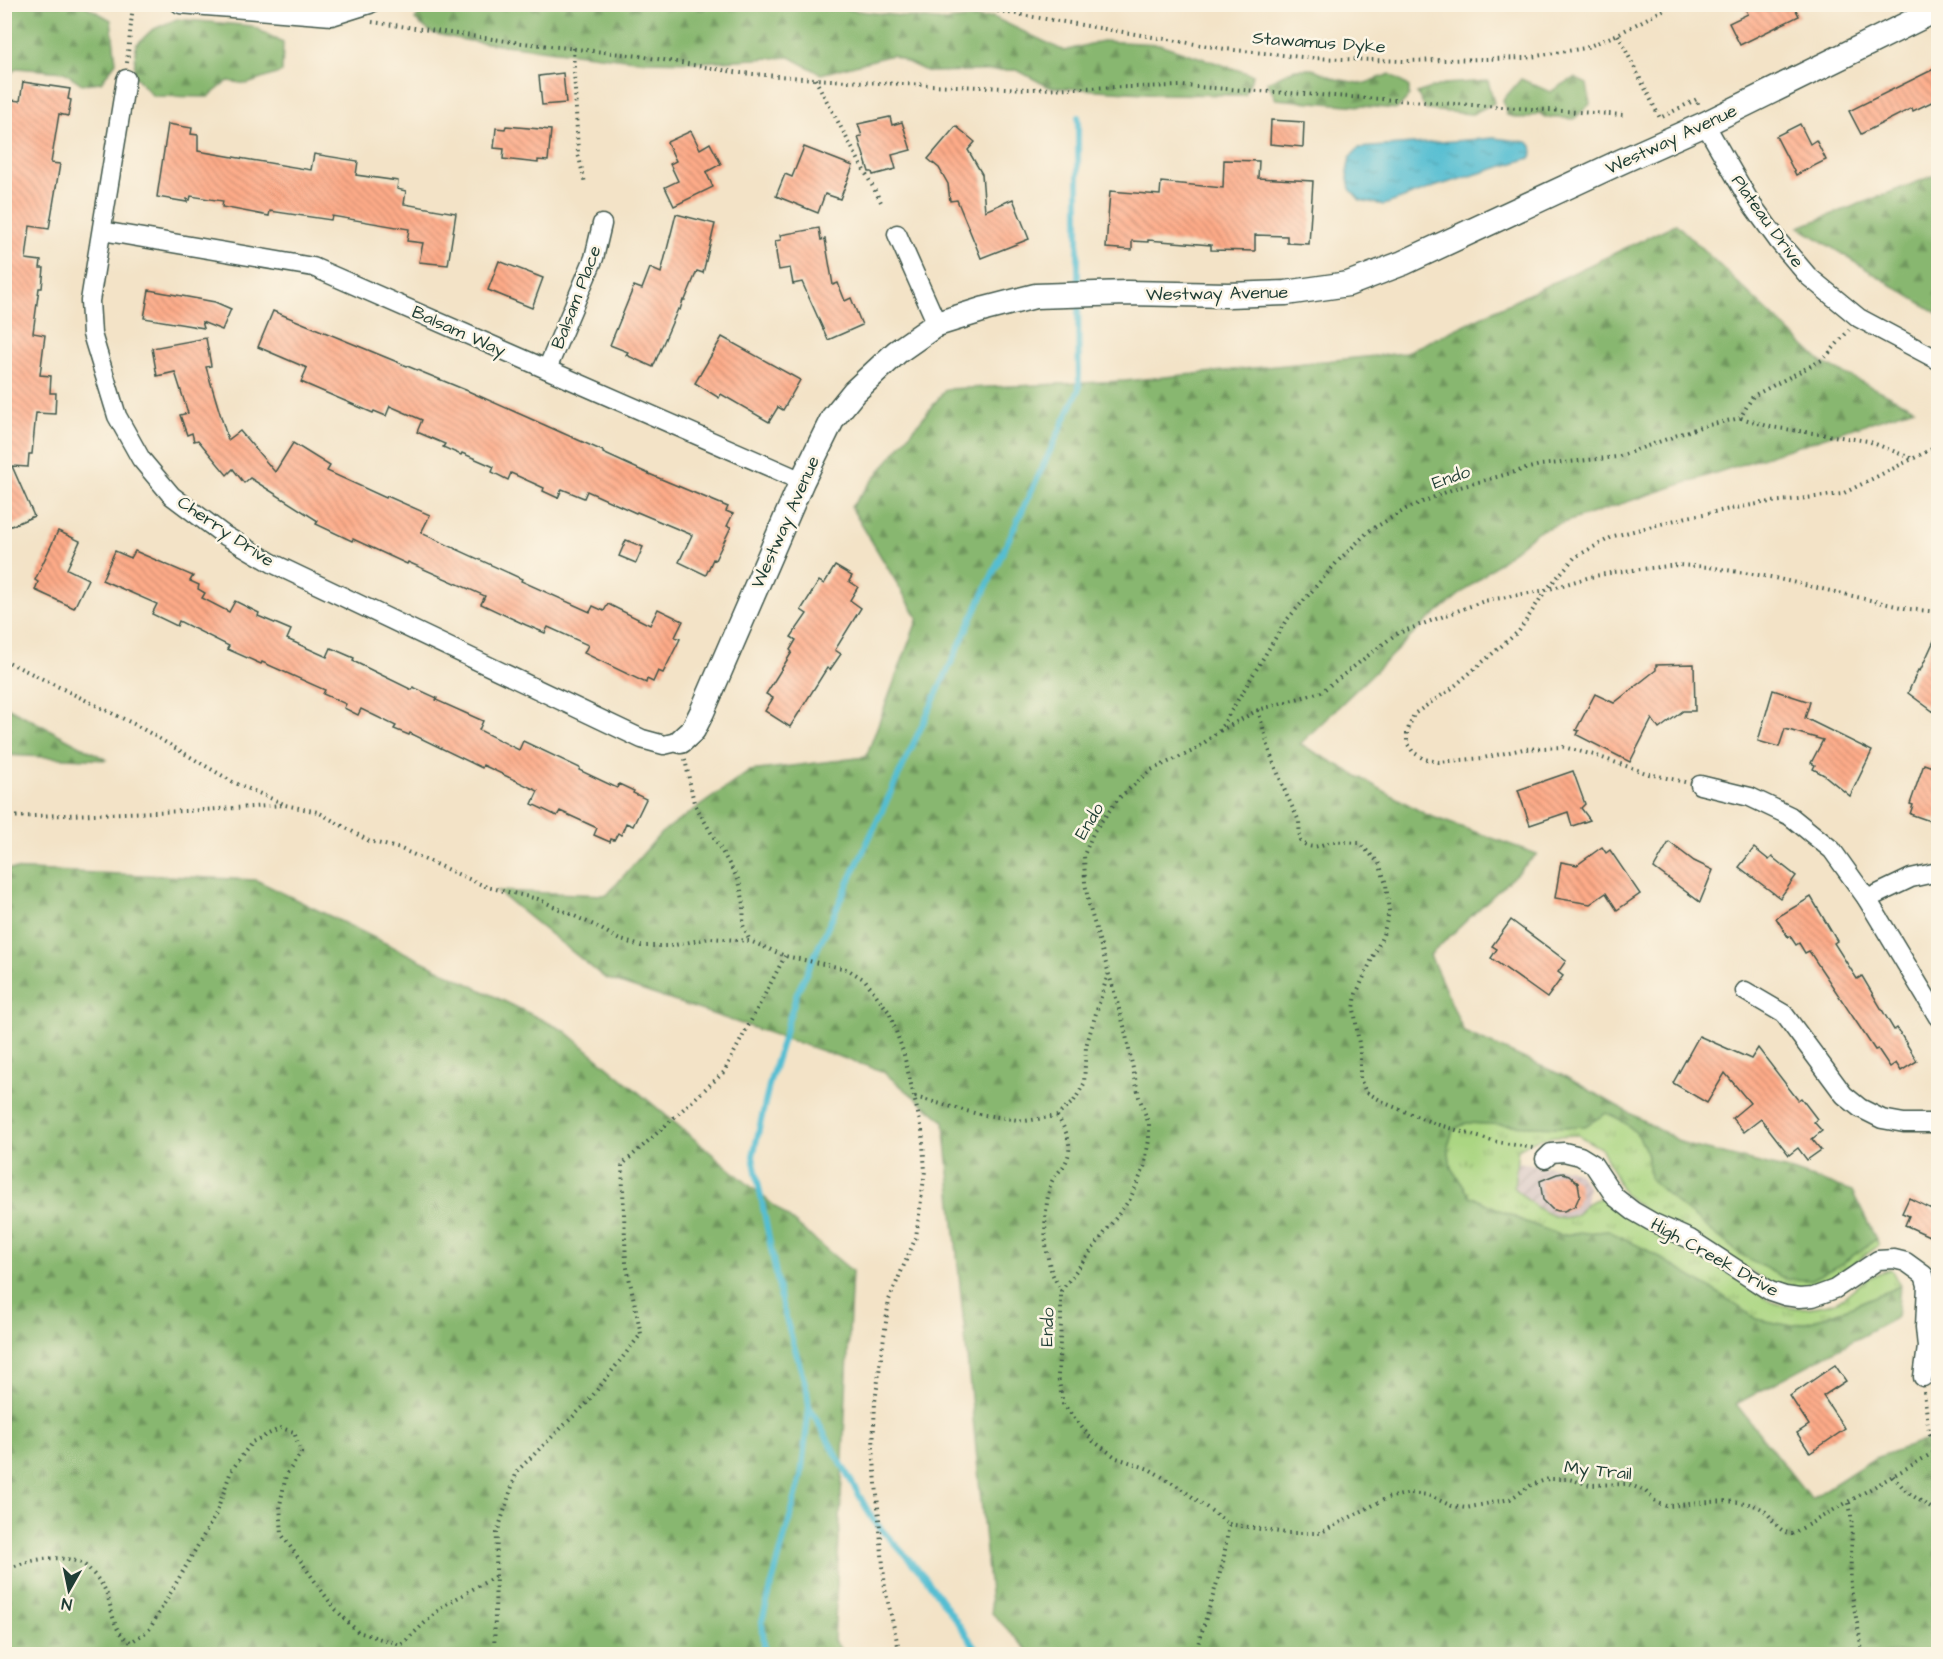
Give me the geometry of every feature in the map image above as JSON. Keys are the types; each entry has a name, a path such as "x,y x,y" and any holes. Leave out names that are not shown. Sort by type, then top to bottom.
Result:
{"street":[{"path":"180,4 332,16 368,13"},
{"name":"Westway Avenue","path":"681,741 693,730 702,712 802,481 833,418 854,392 897,352 936,324 1035,296 1127,293 1228,296 1286,293 1348,284 1403,263 1705,124 1938,9"},
{"name":"Cherry Drive","path":"126,79 90,301 92,334 117,416 141,459 172,496 224,535 272,563 642,739 664,745 681,741"},
{"name":"Plateau Drive","path":"1705,124 1750,202 1779,242 1808,276 1859,318 1938,360"},
{"name":"Balsam Place","path":"547,369 594,258 602,224"},
{"name":"Balsam Way","path":"102,231 313,267 802,481"},
{"path":"897,234 936,324"},
{"path":"1700,785 1750,797 1790,816 1832,850 1867,899 1938,1017"},
{"path":"1867,899 1911,878 1938,872"},
{"path":"1745,991 1784,1014 1844,1095 1860,1108 1882,1119 1904,1123 1938,1121"},
{"name":"High Creek Drive","path":"1548,1156 1564,1152 1580,1156 1593,1164 1615,1197 1633,1211 1690,1239 1770,1291 1785,1296 1799,1298 1835,1290 1878,1260 1894,1259 1906,1262 1924,1275 1927,1285 1925,1327 1931,1373"}],"path":[{"path":"126,79 133,4"},
{"name":"Stawamus Dyke","path":"956,4 1225,49 1311,58 1404,61 1525,58 1584,48 1618,34 1674,4"},
{"path":"368,13 418,30 639,56 741,73 814,79 1029,88 1182,86 1623,115"},
{"path":"1618,34 1660,118 1697,99 1705,124"},
{"path":"573,48 578,153 585,183"},
{"path":"814,79 880,202"},
{"path":"1859,318 1824,359 1753,396 1740,418 1771,427 1868,441 1914,459"},
{"name":"Endo","path":"1229,1524 1179,1487 1149,1470 1117,1458 1093,1441 1064,1404 1058,1376 1061,1291 1130,1199 1144,1168 1149,1140 1149,1124 1139,1097 1124,1026 1089,905 1085,883 1084,855 1094,831 1119,798 1151,770 1195,750 1219,731 1285,622 1338,561 1369,531 1406,509 1453,489 1540,465 1617,457 1700,427 1740,418"},
{"path":"1700,785 1649,774 1563,747 1523,749 1484,758 1439,762 1424,759 1413,752 1407,743 1407,732 1414,714 1451,688 1519,632 1546,590 1575,557 1614,537 1687,517 1842,494 1938,446"},
{"path":"1219,731 1258,710 1321,692 1396,634 1484,601 1546,590 1590,577 1624,571 1678,565 1708,567 1770,577 1909,609 1938,612"},
{"path":"4,660 136,725 234,782 285,805 318,812 369,841 401,849 487,887 538,899 618,939 641,946 670,946 710,938 750,941 785,956 847,969 865,980 889,1012 903,1050 922,1130 925,1171 916,1237 889,1300 875,1402 873,1448 885,1589 900,1654"},
{"path":"1258,710 1270,756 1299,821 1300,841 1307,846 1317,847 1333,842 1359,843 1379,863 1386,884 1389,912 1383,935 1356,994 1354,1009 1360,1051 1360,1079 1366,1092 1433,1124 1492,1142 1530,1148 1548,1156"},
{"path":"681,741 694,803 739,881 744,904 743,926 750,941"},
{"path":"4,817 285,805"},
{"path":"494,1654 497,1533 517,1471 586,1404 641,1334 626,1263 622,1165 724,1072 785,956"},
{"path":"915,1097 978,1114 1025,1121 1057,1116 1074,1101 1083,1084 1086,1046 1109,973"},
{"path":"1057,1116 1068,1133 1070,1151 1066,1162 1051,1183 1046,1209 1046,1237 1051,1269 1061,1291"},
{"path":"1862,1654 1851,1588 1852,1517 1849,1503 1893,1475 1938,1451 1929,1432 1931,1373"},
{"path":"4,1571 45,1557 82,1563 103,1586 114,1622 122,1638 131,1642 149,1630 216,1514 231,1471 252,1442 281,1428 294,1432 301,1453 286,1474 280,1505 282,1535 334,1608 358,1632 401,1645 443,1606 496,1576"},
{"path":"1893,1475 1906,1491 1938,1513"},
{"name":"My Trail","path":"1229,1524 1286,1533 1320,1533 1387,1498 1411,1493 1428,1495 1452,1506 1467,1508 1510,1499 1531,1485 1548,1479 1569,1479 1590,1485 1628,1484 1645,1491 1657,1503 1666,1506 1723,1502 1755,1506 1768,1513 1775,1525 1783,1532 1792,1534 1849,1503"},
{"path":"1196,1654 1223,1563 1229,1524"}],"shaded area":[{"path":"1517,1162 1568,1169 1578,1173 1588,1187 1586,1203 1582,1210 1566,1218 1557,1217 1529,1203 1514,1187"}],"green space":[{"path":"432,4 801,4 944,21 993,17 1064,51 1102,41 1159,44 1253,75 1245,95 1161,94 1049,87 1017,70 928,72 892,55 821,74 790,57 701,62 644,61 469,41 432,33 415,20 422,9"},
{"path":"5,5 84,5 111,20 116,62 101,82 82,84 64,72 17,68 5,78"},
{"path":"177,19 252,26 283,43 282,72 247,84 228,81 208,97 153,96 134,75 136,45 152,30"},
{"path":"1295,69 1314,69 1336,79 1363,84 1390,74 1409,87 1409,96 1397,109 1276,99 1267,82"},
{"path":"1574,78 1587,84 1590,104 1574,119 1545,117 1540,113 1524,119 1507,115 1503,100 1521,79 1550,92"},
{"path":"1488,81 1494,103 1472,114 1426,110 1417,93 1444,84"},
{"path":"1938,174 1938,314 1799,227"},
{"path":"1676,224 1821,362 1914,408 1538,531 1427,621 1300,744 1427,815 1537,854 1430,955 1464,1032 1566,1077 1686,1145 1792,1171 1852,1191 1876,1239 1841,1264 1810,1280 1785,1279 1740,1254 1650,1179 1647,1156 1640,1138 1626,1124 1606,1113 1585,1126 1466,1123 1453,1130 1448,1146 1451,1168 1470,1196 1523,1221 1560,1235 1609,1231 1647,1250 1720,1294 1756,1319 1792,1326 1828,1316 1900,1286 1897,1317 1736,1404 1811,1499 1875,1458 1938,1436 1938,1654 1031,1654 992,1613 944,1121 882,1071 605,978 497,891 607,895 661,833 750,771 866,757 918,618 851,507 946,389 1125,381 1405,353"},
{"path":"5,706 107,760 5,755"},
{"path":"5,869 256,880 565,1031 852,1271 834,1641 846,1654 5,1654"},
{"path":"1606,1113 1626,1124 1640,1138 1647,1156 1650,1179 1740,1254 1841,1264 1876,1239 1879,1245 1835,1278 1806,1290 1778,1287 1651,1215 1624,1194 1602,1149 1578,1135 1535,1140 1518,1149 1514,1187 1526,1199 1550,1215 1567,1218 1578,1213 1587,1203 1607,1196 1746,1282 1755,1291 1775,1303 1799,1308 1835,1302 1865,1280 1891,1269 1900,1286 1828,1316 1792,1326 1756,1319 1720,1294 1609,1231 1560,1235 1523,1221 1470,1196 1451,1168 1448,1146 1453,1130 1466,1123 1585,1126"}],"water":[{"path":"1494,138 1527,142 1532,146 1533,153 1530,158 1437,186 1384,205 1360,200 1350,189 1347,173 1350,157 1359,148"}],"building":[{"path":"1757,4 1793,4 1799,16 1740,45 1729,23 1748,14 1746,10"},
{"path":"1938,67 1938,99 1913,111 1912,108 1861,134 1849,111"},
{"path":"563,73 566,103 542,105 539,76"},
{"path":"23,82 70,89 68,99 71,100 68,116 59,114 51,163 60,164 49,229 30,226 26,259 41,261 40,268 44,268 33,333 45,335 40,375 51,376 50,393 56,393 55,414 36,413 32,454 29,454 28,467 12,466 34,516 4,529 4,324 7,302 4,302 4,157 11,100 20,101"},
{"path":"890,117 892,125 902,122 911,150 892,155 896,169 873,175 869,172 858,137 862,136 858,124"},
{"path":"1271,120 1304,122 1303,147 1270,144"},
{"path":"168,124 192,128 191,134 198,135 198,151 311,170 314,154 358,161 356,175 398,181 397,189 406,191 404,204 456,213 448,265 419,262 423,243 407,241 409,229 332,216 331,220 270,211 269,216 222,207 223,201 191,196 187,202 157,197"},
{"path":"1800,124 1810,144 1816,140 1826,160 1796,175 1776,136"},
{"path":"506,126 551,130 548,161 538,160 538,163 503,159 504,149 494,148 496,128 505,129"},
{"path":"956,126 975,142 968,150 982,174 985,211 1013,199 1029,239 981,258 957,200 950,201 948,184 939,168 928,159"},
{"path":"691,131 700,149 710,143 721,164 706,172 713,187 674,206 665,187 678,181 670,164 676,161 667,142"},
{"path":"804,147 853,166 840,199 825,194 818,213 776,196 785,174 792,177"},
{"path":"1224,160 1259,161 1258,178 1313,181 1309,244 1287,243 1287,236 1255,235 1255,251 1211,250 1211,245 1148,240 1148,242 1132,241 1132,250 1106,248 1110,191 1160,195 1161,182 1223,188"},
{"path":"676,214 715,224 703,273 697,271 653,367 626,355 628,352 610,345 634,286 642,289 650,268 661,273"},
{"path":"819,228 821,240 825,239 833,285 838,283 845,301 851,298 862,325 828,340 802,282 793,284 790,268 779,270 775,241 781,240 780,235"},
{"path":"499,261 543,278 532,308 488,290"},
{"path":"149,290 215,302 231,309 222,330 202,322 204,328 144,318"},
{"path":"273,311 468,391 649,474 728,507 726,511 733,514 727,526 731,527 715,560 713,559 706,575 679,562 692,535 587,491 584,498 562,489 558,498 543,491 544,488 511,473 508,480 492,472 494,467 443,447 445,444 417,432 422,420 390,406 386,416 374,411 373,413 301,382 307,368 258,347"},
{"path":"722,337 800,380 783,410 778,407 769,422 721,394 719,398 695,383"},
{"path":"206,338 211,366 206,367 228,440 240,431 275,472 293,443 330,466 327,471 430,515 421,533 590,612 593,606 604,611 608,604 650,625 658,609 683,621 675,637 680,639 663,673 658,671 653,682 647,679 646,683 584,653 588,645 548,627 545,633 481,604 485,596 316,524 318,521 250,478 244,483 233,469 227,475 198,440 194,441 192,433 187,435 180,415 188,413 175,372 157,376 152,348"},
{"path":"58,531 80,541 67,569 88,579 74,608 35,590 38,582 35,580"},
{"path":"626,540 643,547 636,563 619,556"},
{"path":"115,551 131,558 135,551 193,576 190,581 199,585 198,589 205,593 202,598 229,612 235,601 259,613 258,616 291,630 287,639 327,657 331,648 354,658 353,661 412,690 413,687 483,721 479,730 519,750 523,741 617,788 619,784 634,791 633,793 646,799 633,826 626,823 621,835 618,833 610,842 594,835 597,828 560,811 557,816 532,804 538,791 483,765 482,768 410,733 409,735 394,729 396,726 361,709 358,715 344,708 346,704 323,694 325,690 227,649 229,646 179,621 177,626 152,614 157,604 102,580"},
{"path":"835,566 852,576 849,581 858,587 850,600 861,608 835,650 841,654 830,670 827,668 790,727 765,711 773,698 766,694 792,652 790,650 796,640 791,637 807,614 801,610 819,581 824,584"},
{"path":"1938,632 1938,715 1908,693"},
{"path":"1694,664 1695,711 1683,711 1659,729 1652,719 1630,762 1577,735 1579,731 1576,730 1595,694 1614,703 1656,670 1656,665"},
{"path":"1773,690 1810,702 1805,718 1872,751 1850,796 1813,769 1815,765 1811,763 1823,740 1785,729 1779,747 1758,741"},
{"path":"1924,764 1938,769 1938,820 1931,818 1930,821 1910,814 1913,805 1910,804"},
{"path":"1573,771 1585,804 1581,808 1590,820 1572,826 1568,812 1530,825 1518,790"},
{"path":"1669,842 1694,861 1713,870 1700,902 1654,868"},
{"path":"1602,847 1606,853 1610,850 1640,894 1617,910 1606,893 1590,904 1555,898 1561,862 1577,865"},
{"path":"1754,848 1769,860 1772,857 1796,876 1780,898 1739,867"},
{"path":"1811,897 1837,941 1834,943 1857,979 1862,976 1894,1030 1897,1028 1917,1061 1901,1071 1896,1063 1890,1067 1878,1049 1875,1050 1809,951 1805,953 1799,943 1796,945 1790,936 1788,937 1776,918"},
{"path":"1511,920 1566,961 1558,972 1563,976 1547,998 1491,958 1497,949 1492,946"},
{"path":"1699,1036 1751,1059 1758,1048 1798,1100 1801,1098 1817,1119 1814,1122 1822,1131 1812,1139 1821,1150 1807,1160 1798,1148 1789,1155 1761,1119 1744,1132 1732,1118 1750,1103 1725,1073 1707,1103 1673,1083"},
{"path":"1563,1173 1578,1183 1580,1195 1575,1206 1558,1211 1552,1209 1543,1200 1540,1181"},
{"path":"1909,1198 1938,1212 1938,1240 1905,1225 1909,1216 1902,1213"},
{"path":"1835,1365 1846,1381 1823,1396 1845,1429 1810,1453 1797,1433 1809,1425 1790,1396"}],"waterway":[{"path":"1078,117 1078,290"},
{"path":"765,1654 762,1621 801,1477 809,1408 807,1390 782,1305 753,1156 770,1081 797,993 1079,389 1078,301"},
{"path":"810,1408 873,1520 925,1577 980,1654"}]}
